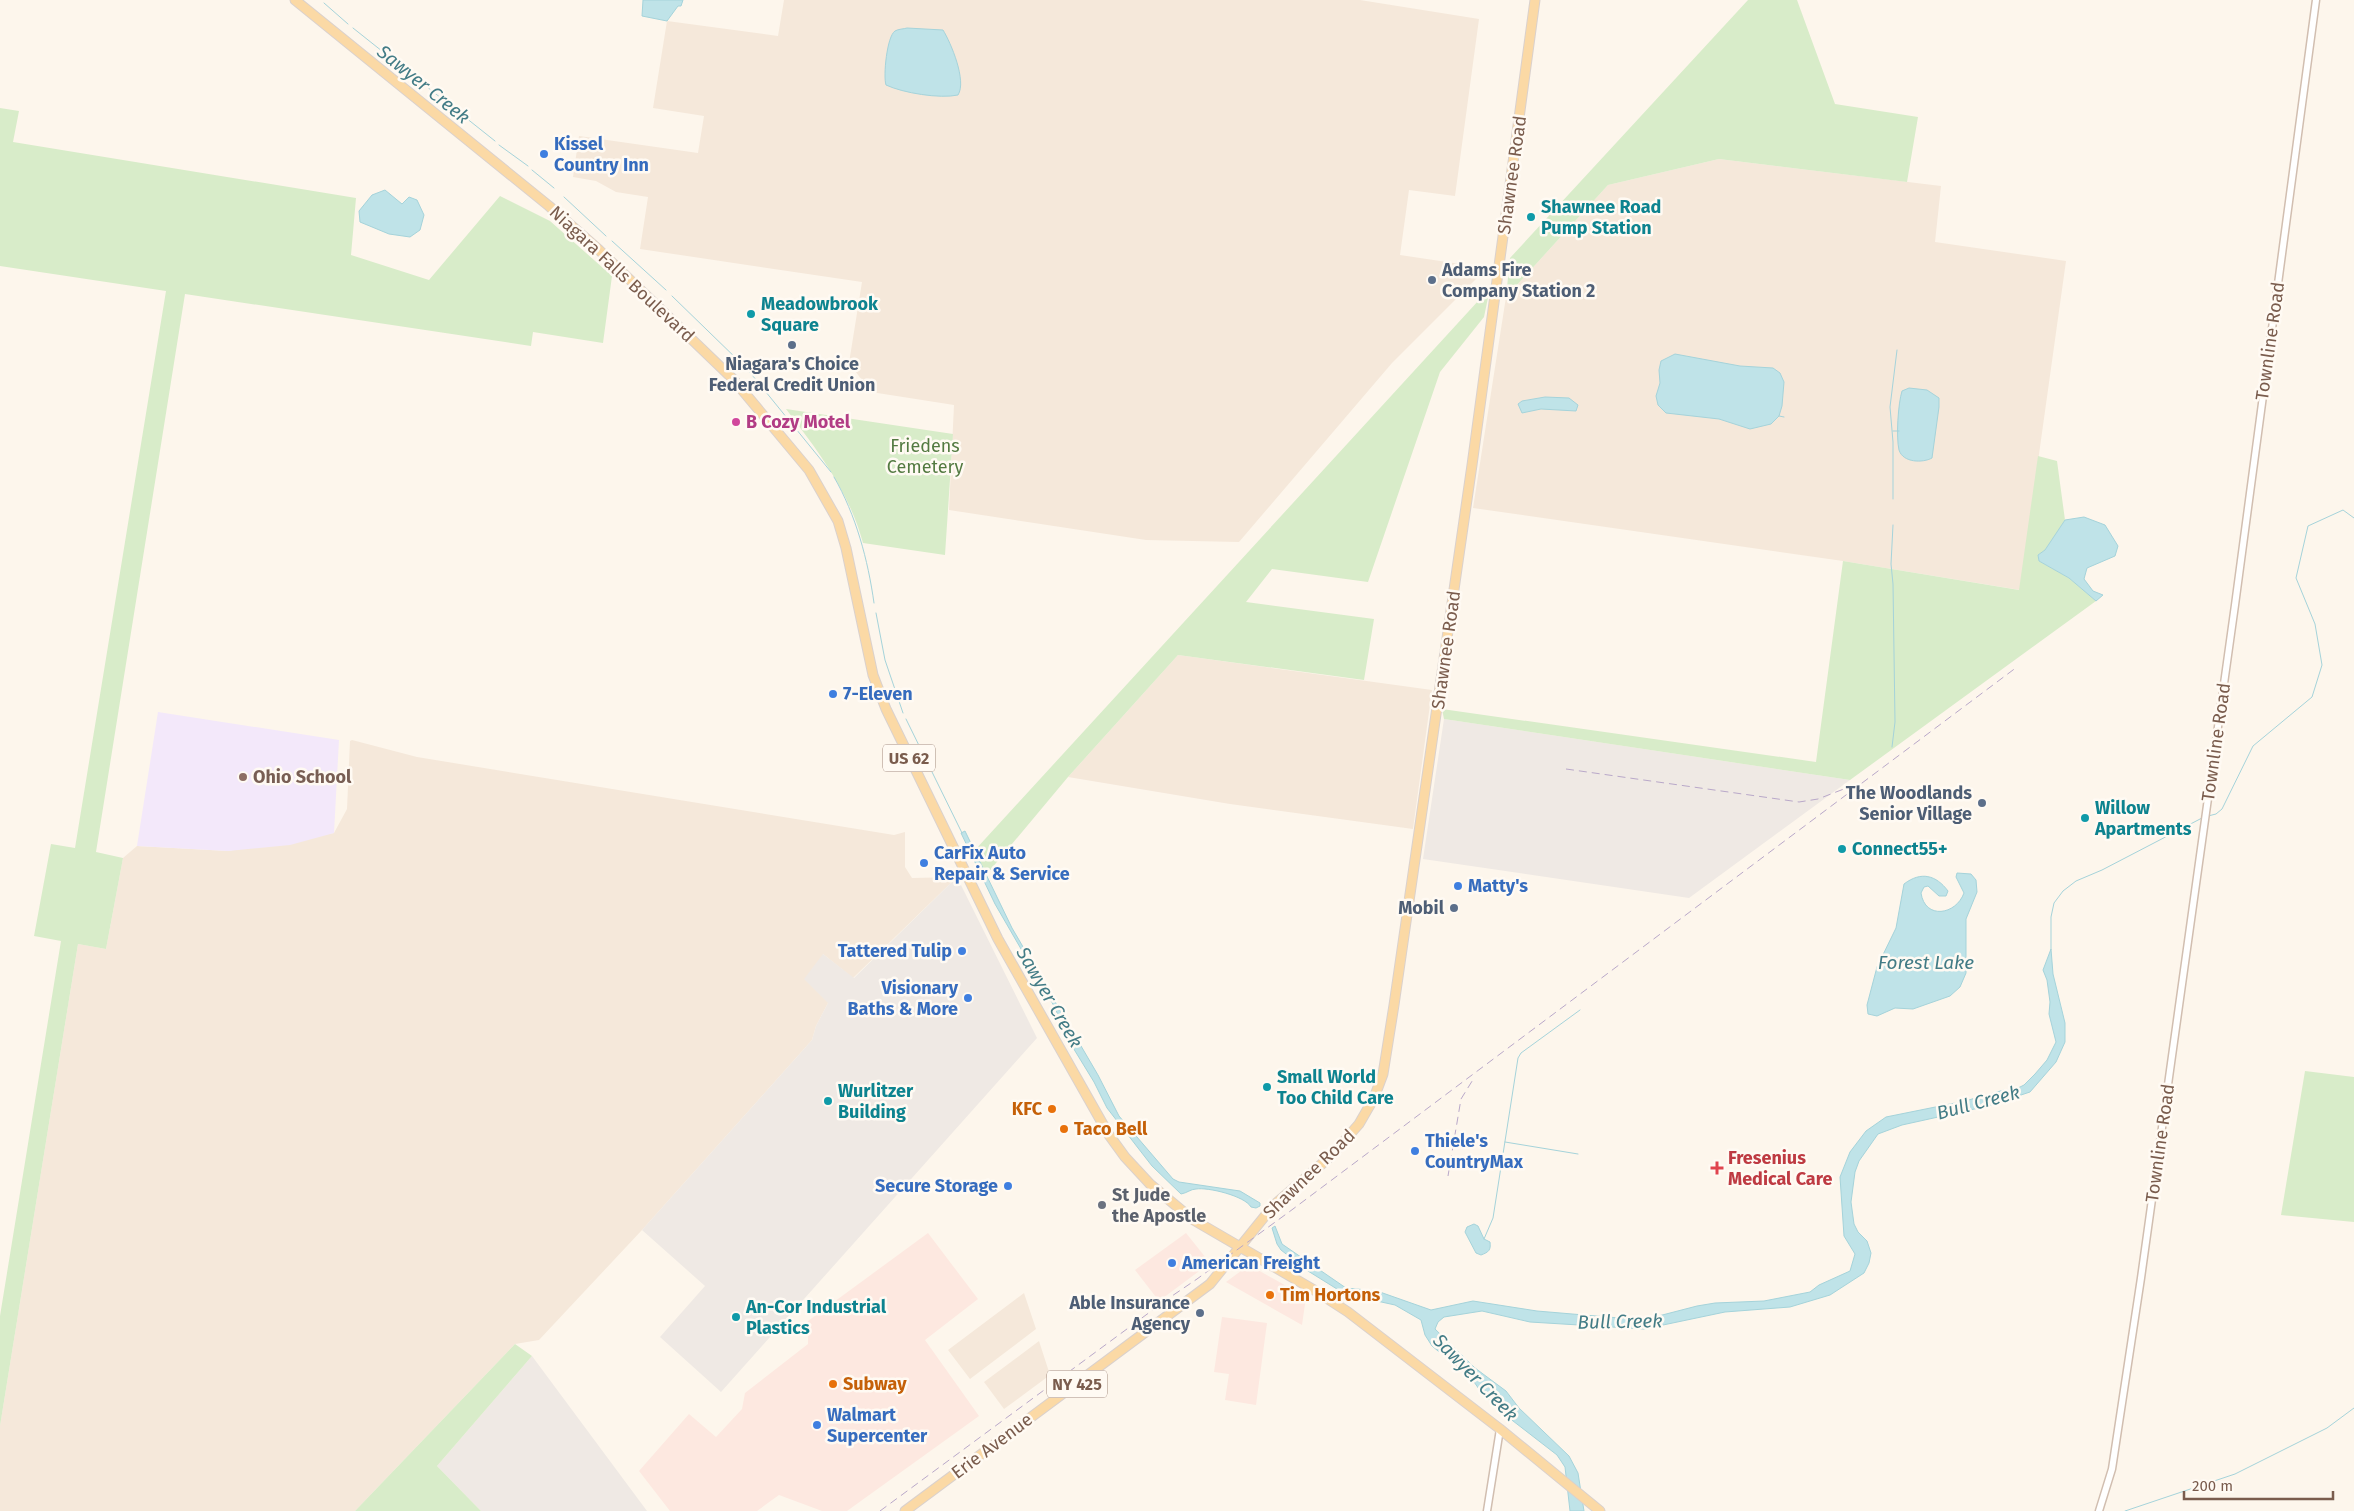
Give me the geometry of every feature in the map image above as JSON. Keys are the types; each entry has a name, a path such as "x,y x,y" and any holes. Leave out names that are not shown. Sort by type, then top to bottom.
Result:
{"main road":[{"name":"Niagara Falls Boulevard","path":"295,0 549,206 599,250 733,379 809,470 838,521 846,548 873,675 886,710 1011,964 1102,1125 1124,1157 1176,1207 1240,1248 1314,1290 1348,1312 1563,1479 1600,1511"},
{"name":"Shawnee Road","path":"1240,1248 1274,1206 1331,1156 1351,1134 1368,1111 1382,1074 1396,995 1472,466 1535,0"},
{"name":"Erie Avenue","path":"905,1511 1210,1284 1240,1248"}],"street":[{"name":"Townline Road","path":"2099,1511 2111,1478 2114,1458 2205,823 2316,0"},
{"path":"1487,1511 1500,1430"}],"shaded area":[{"path":"784,0 1360,0 1479,19 1455,196 1409,190 1400,255 1487,268 1392,363 1239,542 1146,540 949,510 954,405 871,392 849,363 862,282 640,249 648,197 616,192 596,181 573,177 579,136 698,153 704,116 653,108 667,21 778,36"},
{"path":"1719,159 1941,186 1935,242 2066,261 2020,590 1843,561 1473,508 1506,297 1608,185"},
{"path":"1178,655 1432,690 1413,829 1230,804 1068,777"},
{"name":"Ohio School","path":"158,712 339,740 334,833 290,845 228,851 137,846"},
{"path":"1444,719 1850,780 1689,898 1423,859"},
{"path":"350,741 417,757 894,835 905,832 905,867 912,878 957,877 853,978 823,954 828,1003 816,1026 812,1040 642,1230 539,1340 515,1344 355,1511 0,1511 0,1426 78,944 106,949 123,858 137,846 228,851 334,833 347,809"},
{"path":"957,877 1037,1038 721,1392 660,1337 705,1286 642,1230 812,1040 816,1026 828,1003 804,979 823,954 854,978"},
{"path":"928,1233 978,1299 925,1340 979,1416 847,1511 822,1511 779,1495 757,1511 670,1511 639,1471 689,1414 716,1437 742,1409 745,1393 808,1344 808,1321"},
{"name":"American Freight","path":"1186,1233 1210,1263 1159,1301 1135,1270"},
{"path":"1249,1265 1306,1297 1302,1325 1226,1282"},
{"path":"1024,1293 1036,1329 970,1379 948,1350"},
{"path":"1222,1317 1267,1323 1256,1405 1225,1400 1229,1374 1214,1372"},
{"path":"1039,1341 1050,1375 1004,1409 984,1382"},
{"path":"532,1356 647,1511 481,1511 437,1466"}],"green space":[{"path":"1748,0 1797,0 1835,104 1918,117 1907,182 1719,159 1608,185 1506,297 1510,258"},
{"path":"0,108 19,111 13,142 356,198 351,255 429,280 500,196 550,221 612,276 603,343 533,332 531,346 185,294 96,852 123,858 106,949 78,944 0,1426 0,1316 61,941 34,936 51,844 75,848 166,291 0,266"},
{"path":"1490,288 1484,317 1440,372 1368,582 1272,569 1246,602 1374,619 1364,680 1178,655 1068,777 986,875 975,850"},
{"name":"Friedens Cemetery","path":"786,409 953,434 945,555 863,543 850,506 841,489 810,440"},
{"path":"2038,456 2057,461 2065,520 2045,550 2038,555 2039,561 2069,578 2096,601 1850,780 1444,719 1442,709 1816,762 1843,561 2019,590"},
{"path":"2305,1071 2354,1077 2354,1222 2281,1215"},
{"path":"515,1344 532,1356 437,1466 481,1511 355,1511"}],"water":[{"path":"643,0 683,0 681,6 678,6 667,21 642,16"},
{"path":"907,28 943,30 957,62 961,81 958,95 922,95 886,85 885,65 892,34 895,31"},
{"path":"385,190 402,204 409,197 417,200 424,215 420,230 410,237 389,234 360,222 359,211 372,195"},
{"path":"1675,354 1740,366 1773,368 1780,373 1784,382 1782,406 1779,416 1771,424 1750,429 1719,419 1666,413 1658,405 1656,396 1660,383 1659,370 1661,361"},
{"path":"1909,388 1927,390 1939,398 1932,458 1928,460 1909,460 1899,450 1899,404 1902,391"},
{"path":"1545,397 1569,398 1578,405 1576,411 1541,409 1522,413 1518,404 1522,401"},
{"path":"2084,517 2105,525 2118,546 2115,556 2087,568 2084,579 2093,591 2103,595 2096,601 2069,578 2039,561 2038,555 2045,550 2065,520"},
{"path":"965,831 1012,928 1098,1075 1119,1116 1173,1179 1179,1182 1240,1191 1260,1203 1260,1206 1256,1208 1251,1207 1242,1199 1209,1189 1194,1189 1181,1194 1152,1166 1107,1108 1072,1046 1054,1006 995,904 961,833"},
{"name":"Forest Lake","path":"1957,873 1971,874 1976,880 1977,892 1966,919 1966,973 1960,987 1950,996 1913,1009 1895,1008 1877,1016 1868,1014 1867,1005 1877,967 1896,928 1904,884 1916,877 1933,878 1948,891 1946,896 1939,896 1928,886 1924,887 1921,893 1924,902 1934,911 1948,910 1960,900 1964,893 1956,877"},
{"path":"2051,949 2053,974 2065,1023 2065,1042 2056,1062 2030,1092 1988,1106 1902,1125 1878,1134 1859,1161 1855,1172 1851,1202 1854,1224 1858,1232 1867,1241 1871,1253 1869,1263 1864,1273 1830,1295 1790,1307 1725,1312 1644,1329 1530,1322 1482,1311 1444,1317 1438,1322 1435,1329 1475,1368 1506,1391 1519,1408 1569,1456 1578,1473 1584,1511 1570,1511 1565,1467 1557,1455 1504,1414 1481,1392 1472,1379 1432,1346 1425,1335 1421,1320 1395,1305 1345,1294 1308,1271 1281,1250 1277,1244 1272,1228 1275,1226 1282,1244 1346,1288 1377,1291 1431,1310 1473,1301 1537,1311 1643,1320 1697,1306 1715,1303 1764,1301 1810,1292 1819,1285 1850,1271 1855,1254 1844,1236 1840,1177 1850,1152 1866,1131 1886,1117 1965,1101 2004,1090 2014,1090 2024,1085 2047,1060 2056,1042 2049,1014 2050,1002 2047,980 2043,970"},
{"path":"1474,1224 1478,1226 1484,1239 1490,1242 1489,1250 1481,1255 1476,1253 1465,1232 1467,1227"}],"waterway":[{"name":"Sawyer Creek","path":"324,3 348,24"},
{"name":"Sawyer Creek","path":"353,28 495,141"},
{"name":"Sawyer Creek","path":"499,145 528,166"},
{"name":"Sawyer Creek","path":"532,170 554,188"},
{"name":"Sawyer Creek","path":"564,197 606,236"},
{"name":"Sawyer Creek","path":"612,241 666,290"},
{"name":"Sawyer Creek","path":"672,296 742,364"},
{"path":"1893,499 1893,442 1890,407 1897,350"},
{"name":"Sawyer Creek","path":"748,370 831,472"},
{"path":"1779,416 1784,417"},
{"path":"1893,431 1899,431"},
{"name":"Sawyer Creek","path":"834,477 855,522 874,603"},
{"name":"Bull Creek","path":"2208,816 2216,814 2222,809 2253,746 2312,697 2322,665 2315,624 2296,578 2308,526 2343,510 2354,518"},
{"path":"1892,747 1895,722 1891,564 1893,525"},
{"name":"Sawyer Creek","path":"876,613 885,660 903,713"},
{"name":"Sawyer Creek","path":"906,719 962,833"},
{"name":"Bull Creek","path":"2051,949 2051,917 2054,903 2063,891 2076,881 2102,870 2202,818"},
{"path":"1484,1239 1493,1218 1518,1058 1521,1053 1580,1010"},
{"path":"1505,1142 1578,1154"},
{"path":"2125,1511 2235,1474 2327,1428 2354,1408"}],"railway":[{"path":"880,1511 1289,1212 2017,667"},
{"path":"1566,769 1799,802 1818,799 1849,787"},
{"path":"1448,1176 1461,1099 1474,1078"}],"place":[{"name":"Kissel Country Inn","path":"544,154"},
{"name":"Shawnee Road Pump Station","path":"1531,217"},
{"name":"Adams Fire Company Station 2","path":"1432,280"},
{"name":"Meadowbrook Square","path":"751,314"},
{"name":"Niagara's Choice Federal Credit Union","path":"792,345"},
{"name":"B Cozy Motel","path":"736,422"},
{"name":"7-Eleven","path":"833,694"},
{"name":"Ohio School","path":"243,777"},
{"name":"The Woodlands Senior Village","path":"1982,803"},
{"name":"Willow Apartments","path":"2085,818"},
{"name":"Connect55+","path":"1842,849"},
{"name":"CarFix Auto Repair & Service","path":"924,863"},
{"name":"Matty's","path":"1458,886"},
{"name":"Mobil","path":"1454,908"},
{"name":"Tattered Tulip","path":"962,951"},
{"name":"Visionary Baths & More","path":"968,998"},
{"name":"Small World Too Child Care","path":"1267,1087"},
{"name":"Wurlitzer Building","path":"828,1101"},
{"name":"KFC","path":"1052,1109"},
{"name":"Taco Bell","path":"1064,1129"},
{"name":"Thiele's CountryMax","path":"1415,1151"},
{"name":"Fresenius Medical Care","path":"1717,1168"},
{"name":"Secure Storage","path":"1008,1186"},
{"name":"St Jude the Apostle","path":"1102,1205"},
{"name":"American Freight","path":"1172,1263"},
{"name":"Tim Hortons","path":"1270,1295"},
{"name":"Able Insurance Agency","path":"1200,1313"},
{"name":"An-Cor Industrial Plastics","path":"736,1317"},
{"name":"Subway","path":"833,1384"},
{"name":"Walmart Supercenter","path":"817,1425"}]}
